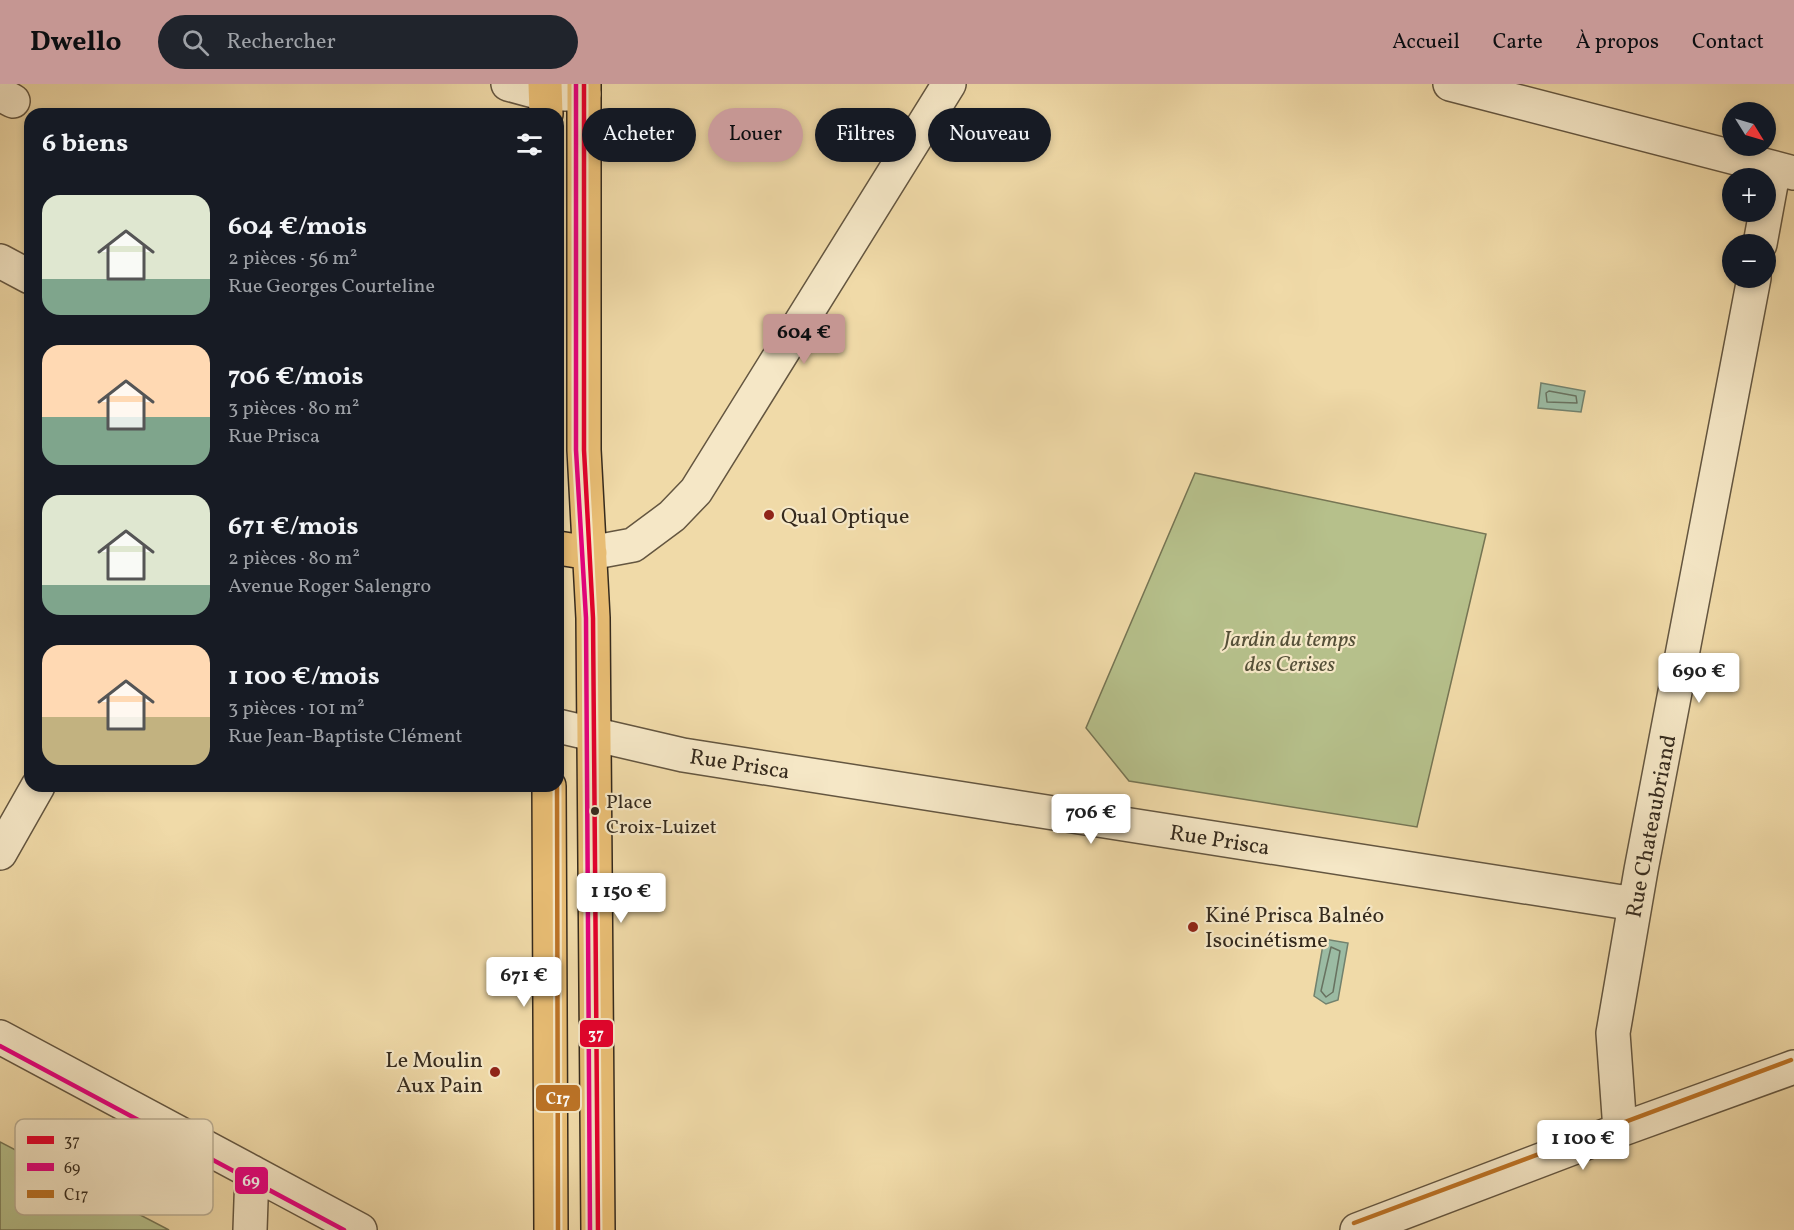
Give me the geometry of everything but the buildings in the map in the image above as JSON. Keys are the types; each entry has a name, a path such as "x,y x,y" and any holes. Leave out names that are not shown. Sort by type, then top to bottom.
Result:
{"main road":[{"path":"584,89 584,450 590,553 594,734 598,1230"},
{"path":"564,549 590,553"},
{"path":"549,792 551,1230"}],"street":[{"path":"508,84 546,97 584,89"},
{"path":"590,553 633,545 672,516 696,491 949,84"},
{"path":"1450,84 1784,171 1763,234"},
{"path":"0,261 24,274"},
{"name":"Rue Chateaubriand","path":"1620,1130 1613,1033 1635,904 1752,288"},
{"name":"Rue Prisca","path":"564,727 683,755 1635,904"},
{"path":"0,853 35,792"},
{"path":"0,1037 153,1119"},
{"path":"1357,1230 1794,1067"},
{"path":"213,1151 360,1230"},
{"path":"250,1230 252,1172"}],"green space":[{"name":"Jardin du temps des Cerises","path":"1195,473 1486,534 1417,827 1129,781 1086,728"},
{"path":"0,1142 15,1150 15,1215 140,1215 169,1230 0,1230"}],"water":[{"path":"1541,383 1585,391 1581,412 1538,408"},
{"path":"1324,939 1348,943 1338,1000 1326,1004 1314,996"}],"transit line":[{"name":"69","path":"576,84 576,450 586,618 590,1230"},
{"name":"37","path":"584,84 584,450 593,618 598,1230"},
{"name":"C17","path":"557,792 558,1230"},
{"name":"69","path":"0,1046 136,1119"},
{"name":"C17","path":"1354,1223 1791,1060"},
{"name":"69","path":"213,1160 344,1230"}],"place":[{"name":"Qual Optique","path":"769,515"},
{"name":"Place Croix-Luizet","path":"595,811"},
{"name":"Kiné Prisca Balnéo Isocinétisme","path":"1193,927"},
{"name":"Le Moulin Aux Pain","path":"495,1072"}]}
